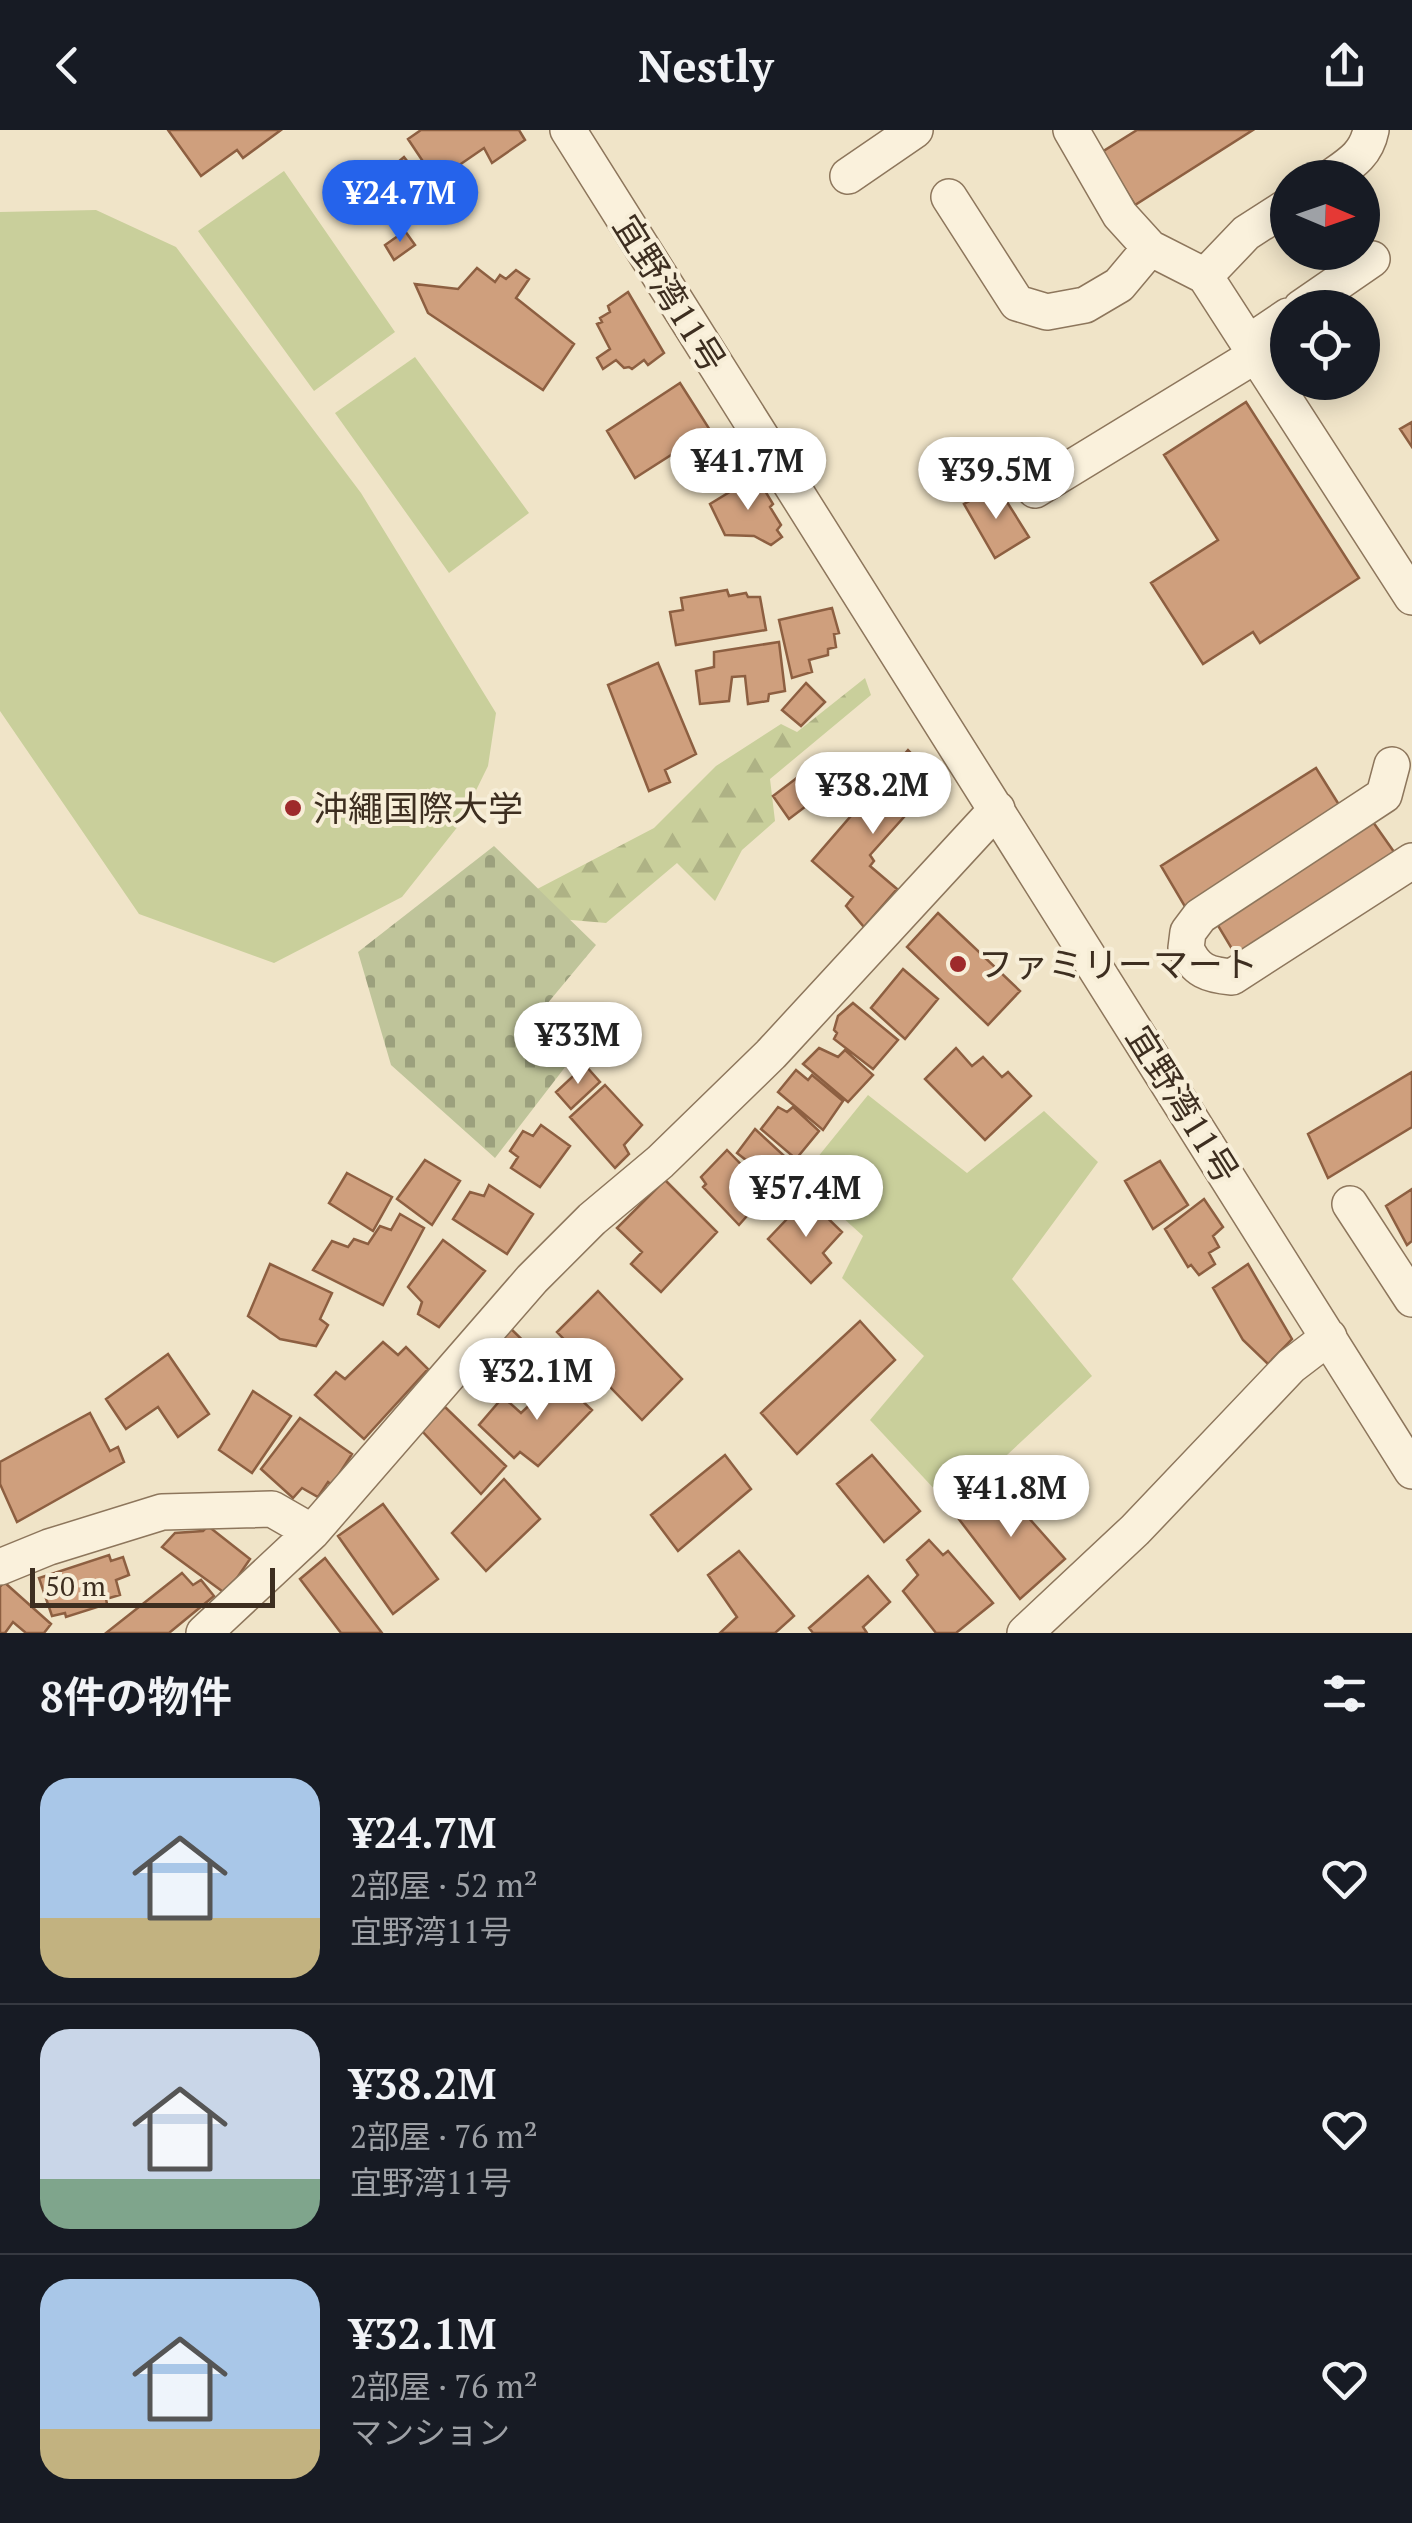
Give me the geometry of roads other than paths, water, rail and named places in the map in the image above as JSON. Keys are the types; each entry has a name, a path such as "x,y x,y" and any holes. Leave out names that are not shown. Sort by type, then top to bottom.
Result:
{"street":[{"name":"宜野湾11号","path":"568,130 1412,1470"},
{"path":"1071,130 1120,215 1150,248 1205,276 1412,596"},
{"path":"1357,160 1372,130"},
{"path":"848,176 912,131"},
{"path":"948,197 1017,302 1047,312 1085,305 1119,284 1150,248"},
{"path":"1205,276 1246,234 1270,218"},
{"path":"1328,290 1357,270"},
{"path":"1035,490 1252,349 1270,332"},
{"path":"1392,765 1384,795 1200,916 1188,932 1186,948 1190,960 1211,975 1232,978 1412,862"},
{"path":"204,1633 312,1532 532,1279 592,1218 660,1162 771,1054 997,809"},
{"path":"1350,1204 1412,1299"},
{"path":"1025,1633 1135,1530 1291,1366 1329,1337"},
{"path":"0,1567 49,1547 162,1512 272,1509 312,1532"}],"place":[{"name":"沖繩国際大学","path":"293,808"},
{"name":"ファミリーマート","path":"958,964"}]}
